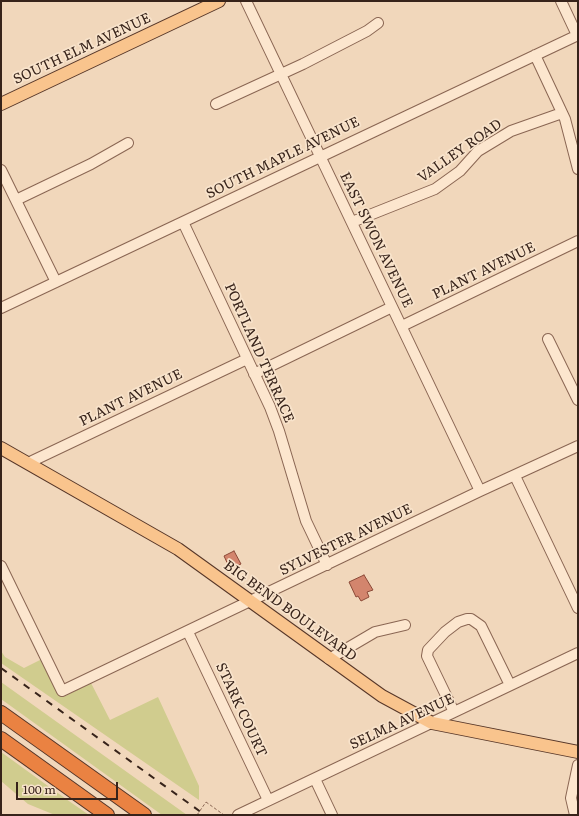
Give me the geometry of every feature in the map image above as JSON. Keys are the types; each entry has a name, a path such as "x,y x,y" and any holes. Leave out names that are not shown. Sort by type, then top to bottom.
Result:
{"highway":[{"path":"1,713 144,815"},
{"path":"1,739 107,815"}],"main road":[{"name":"SOUTH ELM AVENUE","path":"1,104 219,1"},
{"name":"BIG BEND BOULEVARD","path":"1,448 178,549 382,696 432,723 578,752"}],"street":[{"name":"EAST SWON AVENUE","path":"246,1 480,491"},
{"path":"561,1 577,35"},
{"path":"216,104 367,31 378,23"},
{"name":"SOUTH MAPLE AVENUE","path":"1,308 577,35"},
{"path":"535,55 562,113 578,169"},
{"name":"VALLEY ROAD","path":"352,222 435,189 460,171 478,151 511,131 562,113"},
{"path":"16,200 91,164 128,143"},
{"path":"1,170 56,282"},
{"name":"PORTLAND TERRACE","path":"183,222 279,431 306,521 327,566"},
{"name":"PLANT AVENUE","path":"402,326 578,241"},
{"path":"254,374 392,307"},
{"path":"548,338 578,400"},
{"name":"PLANT AVENUE","path":"28,464 247,359"},
{"name":"SYLVESTER AVENUE","path":"1,566 62,691 327,566 480,491 578,446"},
{"path":"515,476 578,608"},
{"path":"454,712 427,656 428,650 445,632 463,620 471,619 481,626 510,685"},
{"path":"329,658 375,632 405,625"},
{"name":"STARK COURT","path":"188,632 268,800"},
{"name":"SELMA AVENUE","path":"238,815 578,653"},
{"path":"575,815 571,798 578,765"},
{"path":"315,779 332,815"}],"path":[{"path":"197,815 206,802 224,815"}],"shaded area":[{"path":"1,651 5,657 24,668 42,659 60,695 63,697 91,683 110,720 158,697 199,786 199,800 1,663"},
{"path":"1,682 187,815 162,815 1,699"},
{"path":"1,752 89,815 55,815 28,804 1,781"}],"building":[{"path":"234,551 241,564 230,569 224,556"},
{"path":"364,575 373,590 367,592 369,597 361,601 358,596 356,597 349,582"}],"railway":[{"path":"1,668 205,815"}]}
